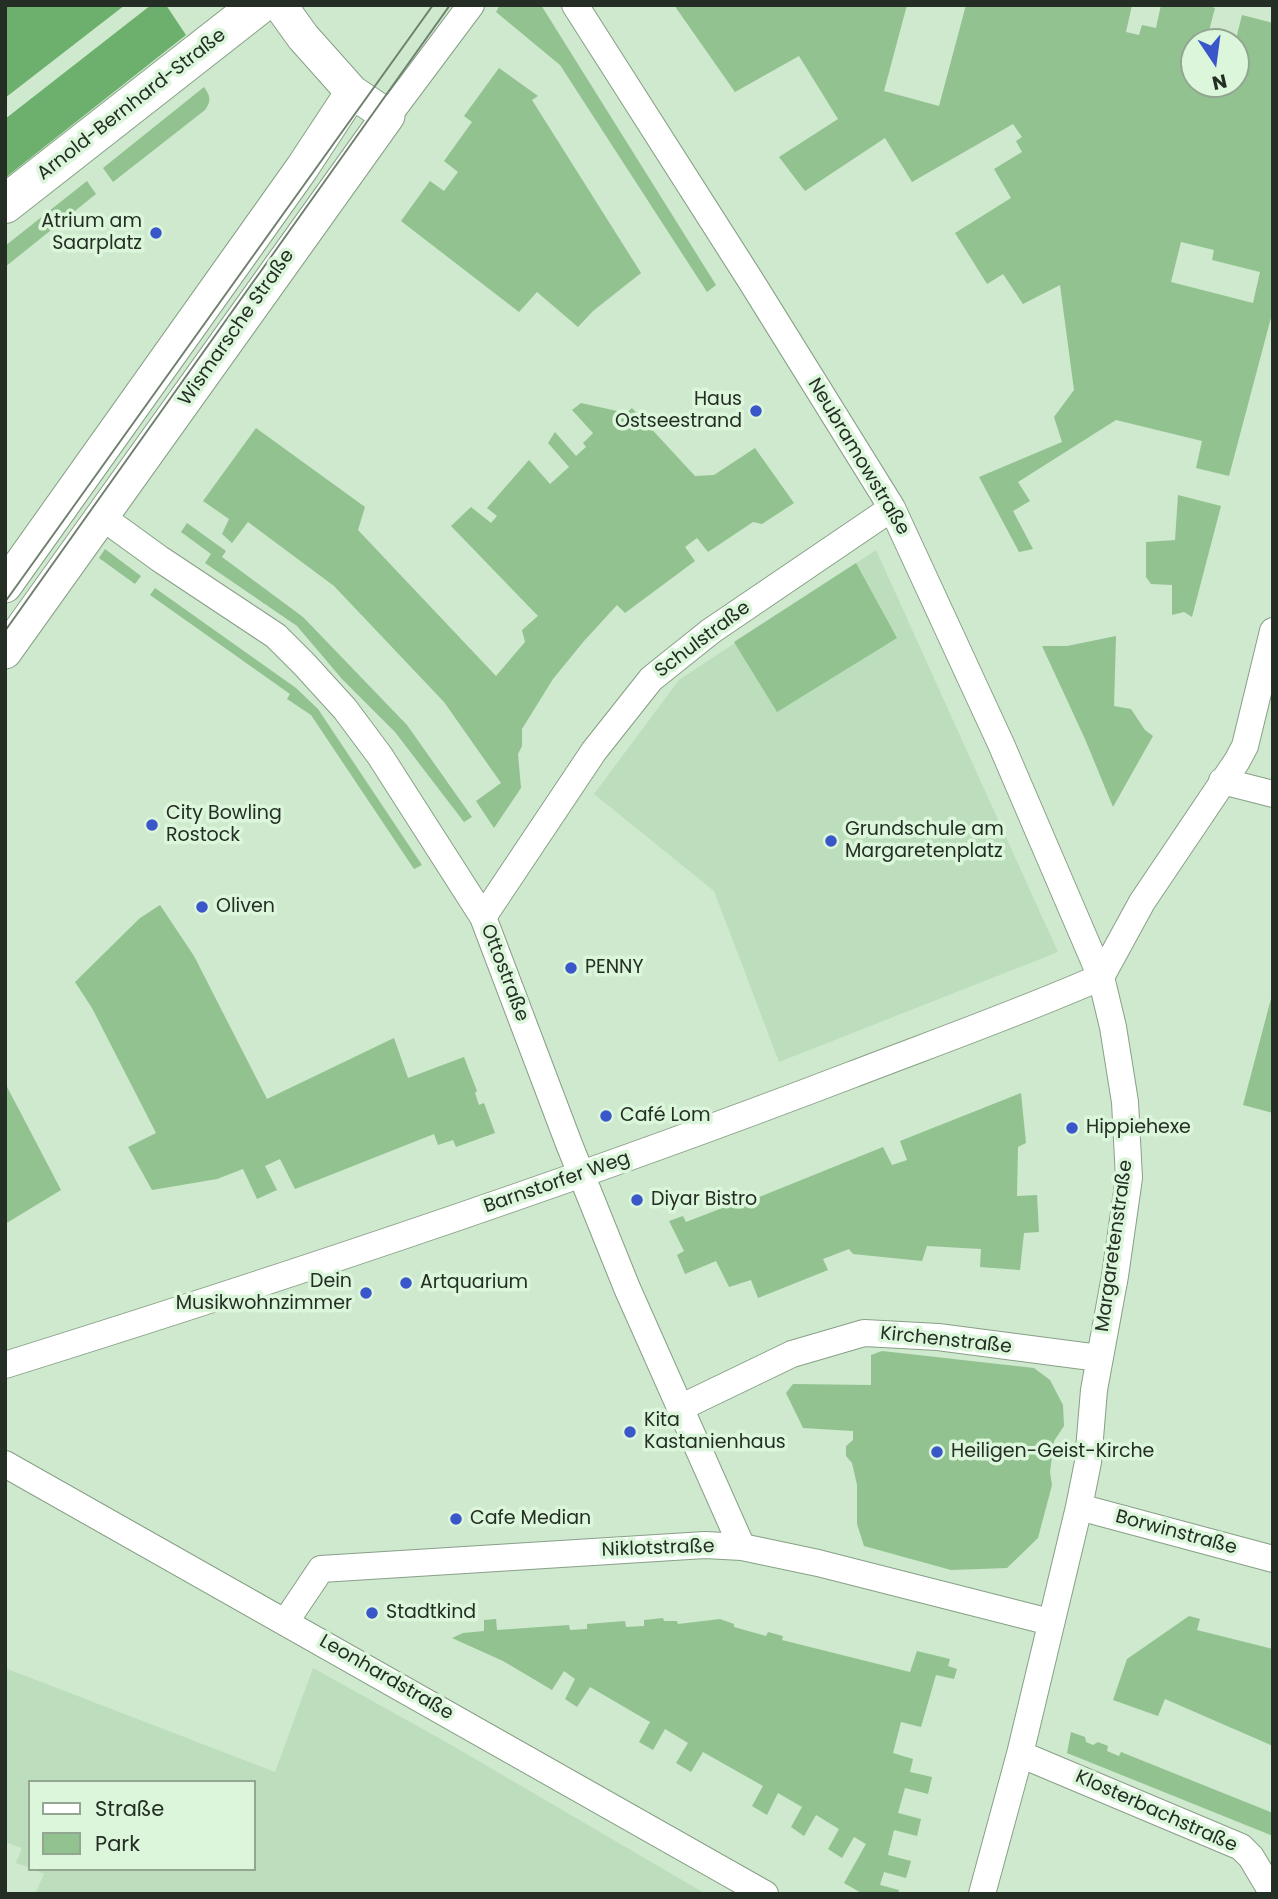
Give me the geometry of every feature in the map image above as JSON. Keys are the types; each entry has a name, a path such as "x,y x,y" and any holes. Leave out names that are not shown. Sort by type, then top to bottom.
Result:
{"main road":[{"name":"Arnold-Bernhard-Straße","path":"5,204 259,5"}],"street":[{"path":"280,5 303,37 352,92 388,116"},
{"name":"Wismarsche Straße","path":"5,652 388,116 471,5"},
{"name":"Neubramowstraße","path":"575,5 892,508 1001,744 1101,977"},
{"name":"Wismarsche Straße","path":"5,586 302,168 352,92"},
{"path":"69,494 102,517"},
{"name":"Schulstraße","path":"483,917 594,751 651,680 710,631 892,508"},
{"name":"Ottostraße","path":"102,517 276,636 304,664 345,709 380,757 483,917 627,1288 742,1547"},
{"path":"1101,977 1142,902 1245,746 1273,631"},
{"path":"1222,781 1273,794"},
{"name":"Barnstorfer Weg","path":"5,1365 376,1246 581,1175 810,1091 1101,977"},
{"name":"Margaretenstraße","path":"982,1894 1020,1754 1079,1507 1088,1462 1094,1390 1115,1276 1129,1178 1125,1102 1101,977"},
{"name":"Kirchenstraße","path":"682,1407 792,1354 864,1333 937,1337 1099,1358"},
{"name":"Leonhardstraße","path":"5,1464 765,1894"},
{"name":"Borwinstraße","path":"1079,1507 1273,1559"},
{"name":"Niklotstraße","path":"286,1621 321,1569 705,1545 742,1547 818,1563 1050,1622"},
{"name":"Klosterbachstraße","path":"1020,1754 1241,1847 1251,1857 1273,1894"}],"shaded area":[{"name":"Grundschule am Margaretenplatz","path":"876,550 1058,952 779,1062 714,891 594,794 679,680"},
{"path":"5,1668 275,1772 313,1668 446,1742 706,1894 35,1894 44,1874 37,1871 256,1871 256,1780 28,1780 28,1867 16,1863 22,1848 5,1842"}],"green space":[{"path":"5,5 125,5 5,98"},
{"path":"151,5 166,5 186,35 5,178 5,119"},
{"path":"500,5 541,5 716,285 707,292 560,65 496,12"},
{"path":"674,5 907,5 884,91 939,106 966,5 1132,5 1126,32 1139,35 1142,25 1156,28 1161,5 1206,5 1215,8 1210,28 1180,28 1180,98 1250,98 1250,28 1239,28 1242,15 1273,23 1273,310 1229,476 1196,468 1202,441 1116,420 1018,482 1030,501 1013,511 1033,549 1019,552 979,477 1062,442 1054,417 1074,390 1060,285 1023,304 1003,274 987,284 955,233 1011,198 994,169 1022,152 1016,141 1022,137 1013,124 912,182 885,138 805,191 779,157 838,119 799,56 735,92","holes":["1181,242 1214,250 1212,260 1260,272 1253,303 1171,282"]},
{"path":"499,68 538,96 532,100 641,273 593,311 578,327 537,292 519,312 401,221 430,181 444,191 458,172 444,161 472,122 464,116"},
{"path":"204,87 209,98 205,110 113,182 103,168"},
{"path":"87,181 96,194 5,267 5,246"},
{"path":"581,403 626,413 632,408 695,476 714,475 755,448 794,503 762,524 753,522 708,552 697,538 685,547 695,561 625,613 617,605 553,679 522,729 522,746 518,754 521,788 494,828 476,801 501,783 444,702 334,586 248,522 232,543 222,534 229,519 203,501 256,428 365,507 358,530 496,676 525,642 522,630 538,616 451,526 471,507 491,523 497,516 487,508 529,460 550,484 569,467 548,443 555,432 576,456 586,447 583,443 593,433 572,410"},
{"path":"1178,495 1221,506 1192,617 1184,612 1172,615 1172,585 1151,584 1146,577 1146,542 1175,540"},
{"path":"187,523 226,551 222,557 303,617 407,725 472,817 464,822 395,732 342,679 297,626 205,563 211,554 181,532"},
{"path":"105,549 141,576 135,584 99,558"},
{"path":"856,563 897,638 777,712 734,642"},
{"path":"155,588 296,688 318,709 422,865 414,869 311,715 287,699 290,694 150,595"},
{"path":"1116,636 1114,706 1131,709 1145,730 1153,736 1113,807 1042,646 1067,646"},
{"path":"160,905 194,956 267,1099 394,1038 408,1078 464,1057 477,1091 475,1093 479,1105 484,1103 495,1133 456,1147 453,1140 438,1145 434,1134 295,1189 280,1159 265,1166 277,1190 257,1199 243,1169 217,1179 152,1190 128,1147 156,1133 92,1008 75,982 140,918"},
{"path":"1273,991 1273,1113 1243,1105"},
{"path":"5,1083 61,1190 5,1224"},
{"path":"1021,1093 1026,1143 1018,1147 1017,1196 1037,1195 1039,1232 1024,1233 1020,1270 980,1267 981,1249 927,1246 922,1261 853,1254 849,1249 823,1259 828,1270 758,1298 751,1280 729,1287 716,1261 685,1274 677,1255 684,1251 669,1221 683,1216 686,1222 730,1205 732,1208 883,1147 892,1165 907,1160 900,1141"},
{"path":"882,1351 1034,1368 1050,1380 1063,1405 1064,1426 1054,1441 1050,1472 1052,1485 1038,1538 1007,1568 951,1570 864,1546 857,1524 857,1485 852,1463 846,1456 846,1446 853,1440 853,1431 803,1428 786,1393 793,1384 871,1385 871,1355"},
{"path":"1189,1616 1200,1619 1197,1630 1273,1649 1273,1746 1165,1699 1158,1716 1113,1700 1127,1659"},
{"path":"663,1618 664,1621 677,1621 678,1624 720,1619 734,1624 734,1627 766,1636 768,1632 783,1636 782,1640 910,1672 917,1651 950,1659 948,1666 957,1669 954,1679 936,1675 921,1727 901,1722 893,1753 913,1759 910,1772 932,1777 928,1794 905,1788 898,1813 921,1819 917,1836 894,1830 888,1855 911,1861 906,1878 884,1872 880,1885 899,1890 898,1894 863,1894 844,1883 866,1844 854,1837 842,1858 828,1849 839,1829 816,1815 804,1836 791,1827 802,1807 778,1793 767,1815 752,1806 763,1786 703,1752 691,1772 676,1763 688,1743 665,1729 653,1750 639,1742 650,1722 590,1687 577,1707 565,1699 575,1679 564,1671 552,1690 503,1661 452,1638 463,1633 484,1631 484,1620 496,1619 497,1630 569,1625 570,1630 587,1629 587,1624 625,1621 626,1627 644,1626 644,1620"},
{"path":"1071,1732 1085,1737 1086,1742 1093,1745 1098,1742 1108,1746 1107,1751 1119,1756 1121,1752 1273,1813 1273,1836 1067,1753"}],"tram line":[{"path":"5,602 433,5"},
{"path":"5,631 450,5"}],"place":[{"name":"Atrium am Saarplatz","path":"156,233"},
{"name":"Haus Ostseestrand","path":"756,411"},
{"name":"City Bowling Rostock","path":"152,825"},
{"name":"Grundschule am Margaretenplatz","path":"831,841"},
{"name":"Oliven","path":"202,907"},
{"name":"PENNY","path":"571,968"},
{"name":"Café Lom","path":"606,1116"},
{"name":"Hippiehexe","path":"1072,1128"},
{"name":"Diyar Bistro","path":"637,1200"},
{"name":"Artquarium","path":"406,1283"},
{"name":"Dein Musikwohnzimmer","path":"366,1293"},
{"name":"Kita Kastanienhaus","path":"630,1432"},
{"name":"Heiligen-Geist-Kirche","path":"937,1452"},
{"name":"Cafe Median","path":"456,1519"},
{"name":"Stadtkind","path":"372,1613"}]}
